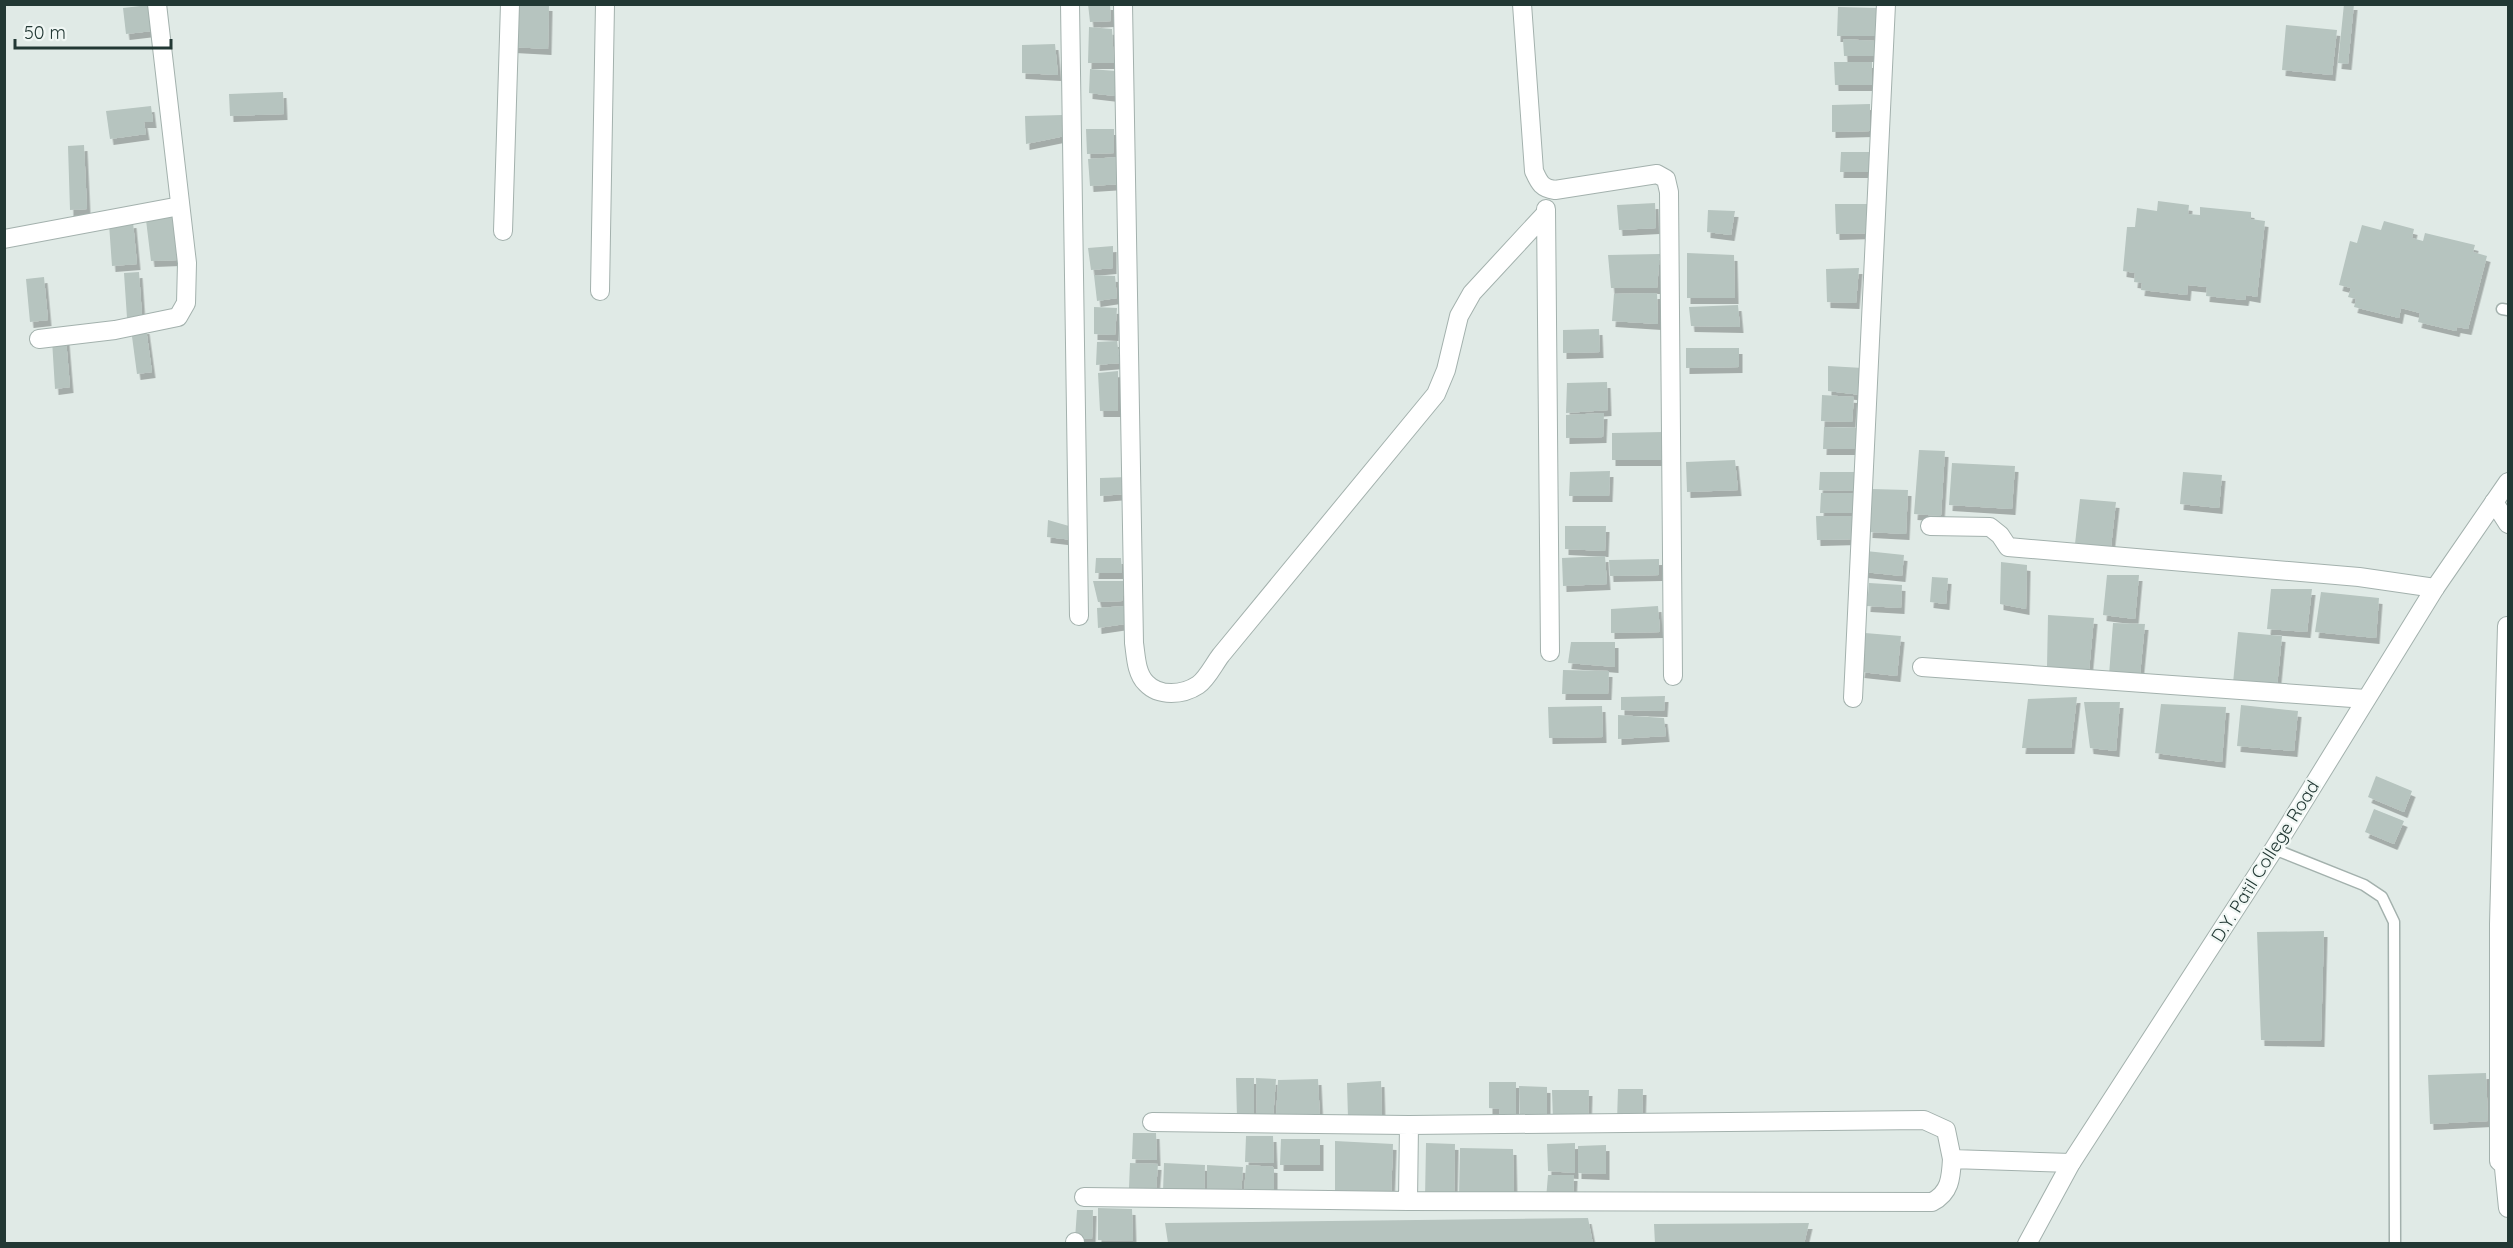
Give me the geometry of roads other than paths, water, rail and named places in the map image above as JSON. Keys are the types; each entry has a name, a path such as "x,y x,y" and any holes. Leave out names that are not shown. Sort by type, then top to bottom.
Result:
{"street":[{"path":"39,339 116,330 178,317 186,303 187,273 157,4"},
{"path":"503,231 510,4"},
{"path":"600,291 605,4"},
{"path":"1070,4 1079,616"},
{"path":"1123,4 1134,643 1137,667 1146,683 1166,693 1184,692 1200,684 1221,655 1436,394 1446,370 1459,316 1472,293 1546,213"},
{"path":"1522,4 1534,171 1539,183 1546,189 1555,190 1657,174 1666,179 1669,192 1673,676"},
{"path":"1853,698 1886,4"},
{"path":"1546,189 1550,652"},
{"path":"4,239 180,206"},
{"name":"D.Y. Patil College Road","path":"2027,1244 2071,1163 2274,849 2435,588 2508,482"},
{"path":"2494,502 2508,524"},
{"path":"1930,526 1990,527 2000,535 2008,547 2359,577 2435,588"},
{"path":"2508,622 2497,1070 2499,1161 2506,1169 2508,1208"},
{"path":"1922,667 2366,699"},
{"path":"1084,1197 1408,1201 1932,1202 1943,1196 1951,1181 1952,1159 1946,1130 1924,1120 1409,1125 1152,1122"},
{"path":"1408,1201 1409,1125"},
{"path":"1952,1159 2071,1163"}],"lane":[{"path":"2274,849 2364,885 2382,897 2394,922 2395,1244"}]}
